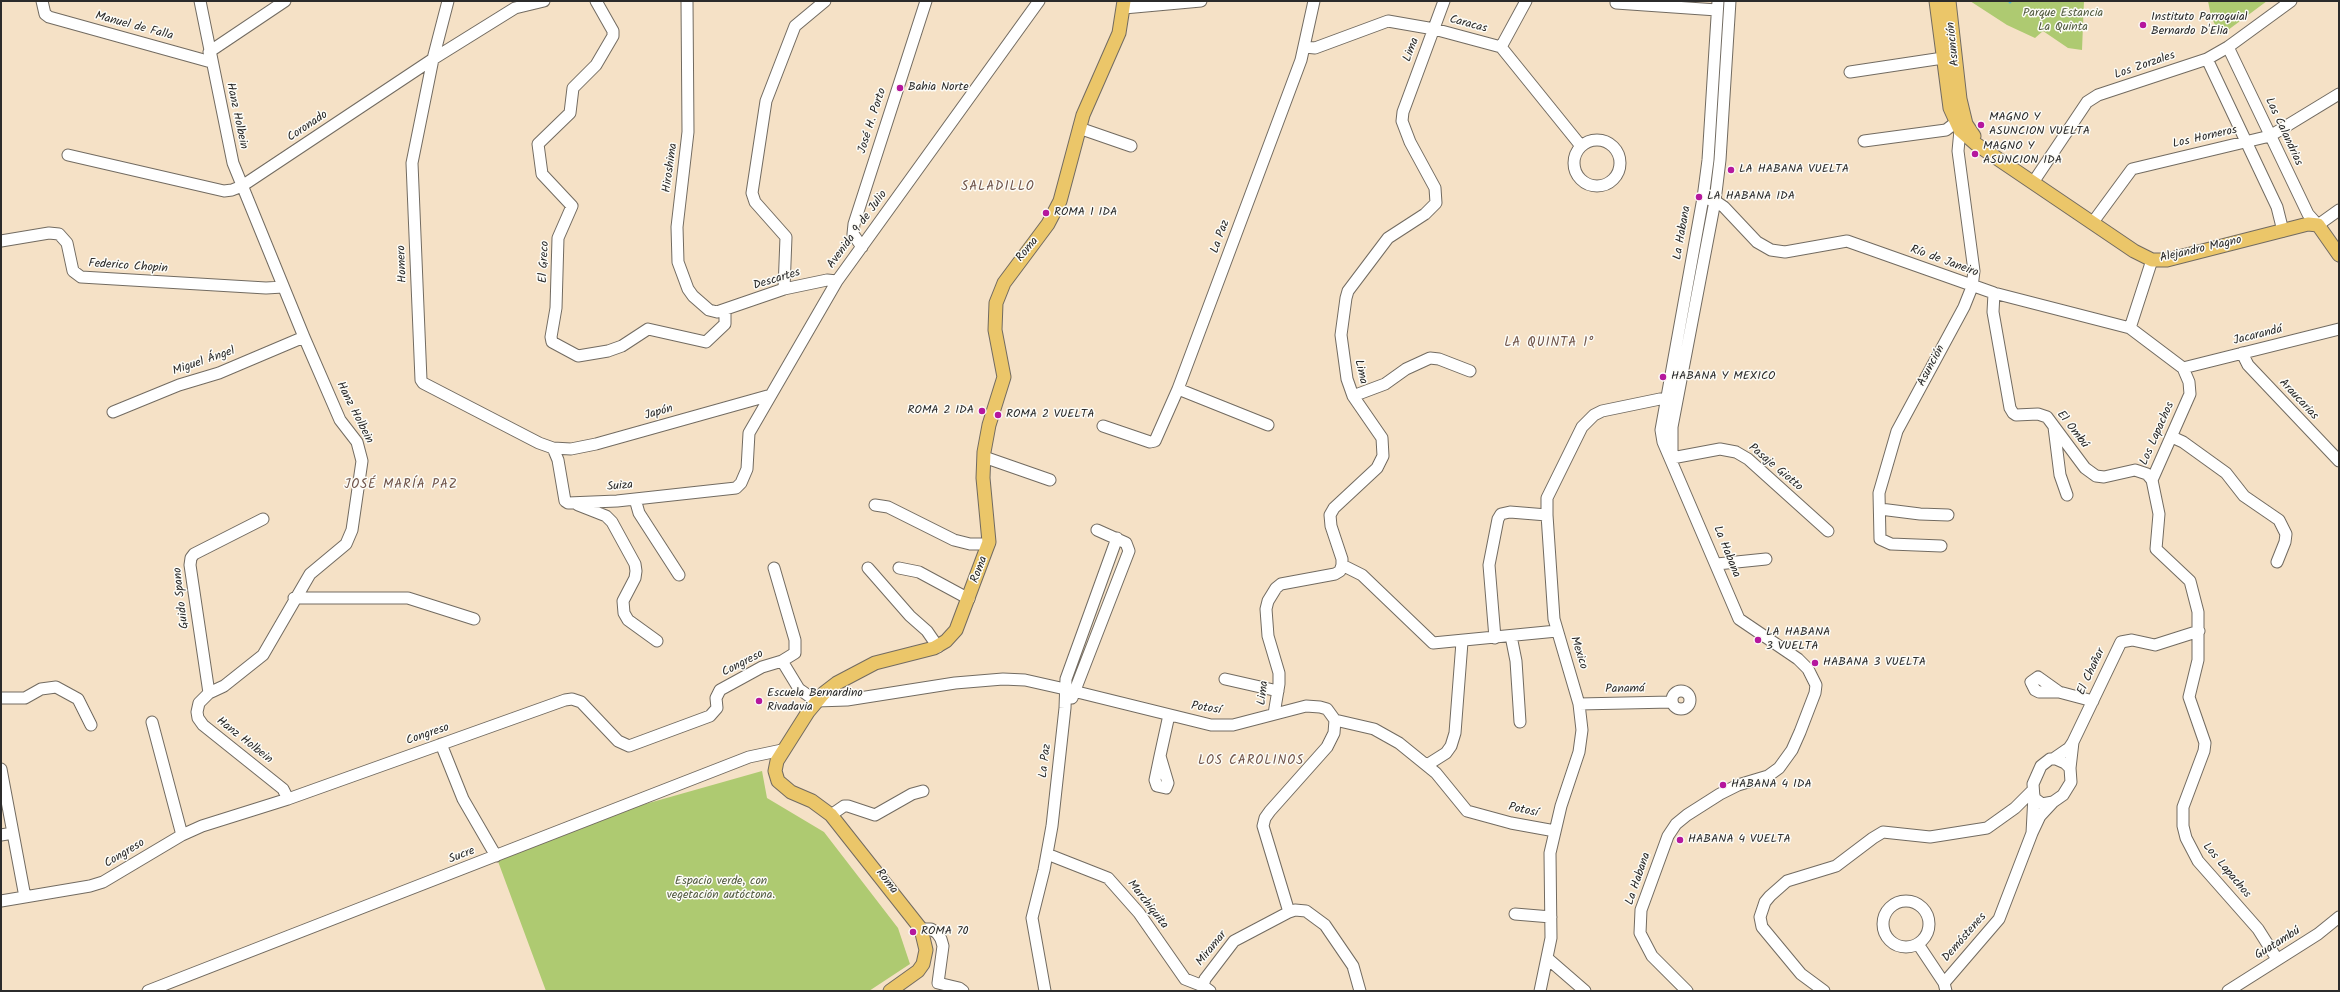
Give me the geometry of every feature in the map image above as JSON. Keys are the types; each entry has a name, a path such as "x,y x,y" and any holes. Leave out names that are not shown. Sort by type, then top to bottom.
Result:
{"main road":[{"name":"Asunción","path":"1936,1 1950,108 1958,127"},
{"name":"Asunción","path":"1949,1 1960,99 1966,124 1993,154"},
{"name":"Roma","path":"890,991 918,971 924,964 926,950 921,929 831,815 812,801 791,792 778,781 775,771 782,750 816,701 837,683 875,663 938,647 956,630 989,544 983,478 984,457 988,425 1004,377 995,330 996,303 1007,278 1054,214 1063,190 1079,128 1116,43 1124,5"},
{"path":"1958,127 1966,136 1993,154"},
{"name":"Alejandro Magno","path":"1993,154 2093,222 2134,252 2152,260 2167,260 2308,224 2318,225"},
{"path":"2318,225 2339,256"}],"street":[{"name":"Manuel de Falla","path":"42,1 45,14 49,17 210,57"},
{"name":"Hanz Holbein","path":"200,1 210,57 232,159 304,337 340,420 357,442 362,461 349,539 341,549 315,567 294,598 263,655 224,686 209,693 199,703 197,712 198,718 203,725 283,789 288,799"},
{"path":"210,57 285,1"},
{"name":"Homero","path":"448,1 433,59 412,163 420,380 423,383 539,443 553,448"},
{"name":"Coronado","path":"68,155 224,191 242,186 433,59 515,8 544,1"},
{"name":"El Greco","path":"596,1 613,31 613,36 596,65 574,88 570,113 538,144 542,174 572,206 558,238 556,308 551,337 552,342 578,356 615,348 648,328 706,342 725,324 725,311"},
{"name":"Hiroshima","path":"688,1 688,132 677,226 678,262 680,272 693,296 709,310 717,312 725,311"},
{"path":"784,289 786,237 755,202 752,193 766,101 795,26 825,1"},
{"name":"José H. Porto","path":"862,247 853,234 854,224 926,1"},
{"name":"Avenida 9 de Julio","path":"732,490 741,484 745,476 749,433 837,281 1039,1"},
{"path":"1124,5 1201,1"},
{"name":"La Paz","path":"1103,426 1150,442 1155,441 1178,389 1305,46 1314,1"},
{"name":"Lima","path":"1274,714 1279,673 1266,625 1266,609 1271,594 1281,584 1335,574 1342,565 1331,526 1330,515 1334,508 1381,463 1384,449 1382,438 1376,426 1353,396 1347,379 1341,340 1346,298 1348,291 1388,238 1425,214 1436,203 1435,188 1410,142 1402,121 1403,112 1444,1"},
{"path":"1526,1 1501,47 1581,146"},
{"path":"1671,401 1715,201 1720,160 1730,1"},
{"name":"Los Zorzales","path":"2034,181 2087,102 2098,95 2207,59 2228,47 2291,1"},
{"path":"1616,3 1717,5"},
{"name":"La Habana","path":"1687,991 1652,956 1640,933 1641,910 1668,836 1676,824 1720,794 1738,785 1768,776 1779,768 1792,750 1800,732 1815,693 1816,684 1808,669 1798,659 1739,619 1717,564 1664,442 1661,430 1671,401 1708,160 1717,5"},
{"name":"Caracas","path":"1305,46 1315,48 1388,21 1434,29 1501,47"},
{"name":"Las Calandrias","path":"2228,47 2304,206 2318,225"},
{"path":"1850,72 1943,58"},
{"path":"2207,59 2277,207 2283,230"},
{"name":"Los Horneros","path":"2093,222 2132,170 2270,136 2339,94"},
{"path":"1864,141 1958,127"},
{"name":"Asunción","path":"1941,546 1891,544 1880,539 1878,533 1881,482 1896,434 1964,307 1972,287 1974,271 1958,151 1958,127"},
{"path":"1079,128 1130,146"},
{"path":"1595,140 1610,144 1616,149 1621,164 1615,178 1602,186 1595,186 1581,180 1577,174 1574,160 1581,146 1595,140"},
{"name":"Río de Janeiro","path":"1702,198 1715,201 1724,207 1757,242 1771,250 1785,252 1847,241 1994,294 2130,328 2183,368"},
{"path":"2318,225 2339,210"},
{"name":"Federico Chopin","path":"1,241 49,233 59,234 67,243 73,271 81,277 266,288 283,287"},
{"path":"2130,328 2152,260"},
{"name":"Descartes","path":"725,311 784,289 827,280 837,281"},
{"name":"El Ombú","path":"1994,294 1993,312 2010,408 2016,415 2042,415 2053,424 2091,473 2104,477 2141,471 2152,480"},
{"name":"Jacarandá","path":"2183,368 2339,329"},
{"name":"Miguel Ángel","path":"114,412 179,384 219,373 304,337"},
{"name":"Araucarias","path":"2242,353 2248,365 2339,461"},
{"path":"1353,396 1385,384 1406,369 1430,358 1439,359 1470,371"},
{"name":"Los Lapachos","path":"2183,368 2189,382 2190,394 2152,480 2159,514 2156,549 2190,581 2197,607 2199,630 2198,660 2189,697 2205,743 2204,751 2183,807 2183,826 2186,838 2198,861 2258,929 2277,959"},
{"path":"1178,389 1268,425"},
{"name":"Japón","path":"553,448 583,448 771,395"},
{"name":"Mexico","path":"1540,991 1551,938 1550,864 1555,831 1580,745 1579,704 1557,631 1547,515 1547,498 1587,421 1602,411 1671,401"},
{"path":"2053,424 2060,475 2067,495"},
{"path":"2172,437 2182,442 2226,473 2244,496 2279,520 2286,534 2285,542 2277,562"},
{"path":"553,448 558,460 566,501 606,516 612,522 634,564 636,571 635,578 623,601 624,613 628,620 657,641"},
{"name":"Pasaje Giotto","path":"1672,458 1720,449 1736,452 1748,459 1828,531"},
{"path":"984,457 1050,480"},
{"name":"Suiza","path":"574,504 732,490"},
{"path":"635,499 639,512 679,575"},
{"path":"875,505 888,507 954,540 970,544 989,544"},
{"path":"1880,509 1920,514 1948,515"},
{"path":"1495,638 1489,565 1498,519 1501,514 1510,512 1547,515"},
{"name":"Guido Spano","path":"209,693 190,565 191,558 194,554 263,518"},
{"path":"1065,708 1076,692 1129,551 1126,543 1098,530"},
{"name":"La Paz","path":"1045,991 1032,918 1047,854 1065,708 1066,679 1117,538"},
{"path":"1717,564 1766,559"},
{"path":"1342,565 1362,575 1428,641 1439,644 1557,631"},
{"path":"774,568 795,640 796,653 782,661"},
{"path":"868,568 910,616 927,631 938,647"},
{"path":"899,568 919,572 969,599"},
{"path":"294,598 408,598 474,619"},
{"name":"El Chañar","path":"2053,759 2069,748 2073,742 2121,642 2132,640 2155,645 2199,630"},
{"path":"1511,636 1516,661 1520,722"},
{"path":"1427,765 1446,753 1451,746 1455,733 1462,642"},
{"name":"Congreso","path":"1,901 103,882 182,835 202,826 288,799 564,700 572,699 581,702 618,741 629,746 710,716 717,708 716,698 720,690 762,667 782,661 799,689 816,701"},
{"name":"Potosí","path":"816,701 847,700 990,679 1025,680 1204,724 1225,725 1314,705 1327,709 1335,720 1374,729 1386,734 1427,765 1467,811 1511,823 1555,831"},
{"path":"1225,679 1278,691"},
{"path":"1,698 25,698 42,689 56,687 78,699 91,725"},
{"path":"2059,692 2093,701"},
{"name":"Panamá","path":"1579,704 1671,702"},
{"path":"1160,756 1169,715"},
{"path":"1335,720 1334,732 1327,747 1265,818 1264,832 1289,912 1295,910 1306,911 1325,925 1353,966 1360,991"},
{"path":"152,722 182,835"},
{"name":"El Chañar","path":"2070,768 2073,742"},
{"path":"441,744 463,798 496,856"},
{"name":"Sucre","path":"150,991 749,757 782,750"},
{"path":"2053,759 2062,761 2070,768"},
{"name":"Demóstenes","path":"2032,833 2034,814 2034,778 2040,766 2045,761 2053,759"},
{"name":"Demóstenes","path":"1945,987 1998,919 2040,816 2053,802 2070,788 2072,776 2070,768"},
{"path":"1,769 25,897"},
{"path":"831,815 848,806 875,815 912,794 923,791"},
{"path":"1824,991 1801,974 1762,927 1760,918 1765,902 1787,881 1836,866 1883,832 1924,837 1983,829 2015,808 2033,793 2042,804 2053,802"},
{"path":"2015,808 2024,806 2028,807 2034,814"},
{"path":"1,835 13,833"},
{"name":"Marchiquita","path":"1047,854 1108,878 1140,913 1185,979 1206,988"},
{"path":"1900,901 1915,902 1926,911 1930,926 1928,933 1918,944 1911,947 1899,946 1889,940 1884,933 1884,917 1893,904 1900,901"},
{"name":"Miramar","path":"1206,988 1205,979 1234,941 1289,912"},
{"path":"1515,914 1551,917"},
{"name":"Guatambú","path":"2228,991 2318,934 2339,917"},
{"path":"921,929 931,928 937,932 941,938 943,946 938,983 959,988 963,991"},
{"path":"1918,944 1945,987"},
{"path":"1547,958 1585,991"}],"green space":[{"name":"Parque Estancia La Quinta","path":"1970,1 2084,1 2082,50 2068,48 2043,31 2035,38 2007,25"},
{"path":"2208,1 2267,1 2220,36 2211,16"},
{"name":"Espacio verde, con vegetación autóctona.","path":"762,771 767,798 824,832 898,928 910,964 869,991 546,991 496,856 571,825"}],"place":[{"name":"Instituto Parroquial Bernardo D'Elia","path":"2143,25"},
{"name":"Bahia Norte","path":"900,88"},
{"name":"MAGNO Y ASUNCION VUELTA","path":"1981,125"},
{"name":"MAGNO Y ASUNCION IDA","path":"1975,154"},
{"name":"LA HABANA VUELTA","path":"1731,170"},
{"name":"LA HABANA IDA","path":"1699,197"},
{"name":"ROMA 1 IDA","path":"1046,213"},
{"name":"HABANA Y MEXICO","path":"1663,377"},
{"name":"ROMA 2 IDA","path":"982,411"},
{"name":"ROMA 2 VUELTA","path":"998,415"},
{"name":"LA HABANA 3 VUELTA","path":"1758,640"},
{"name":"HABANA 3 VUELTA","path":"1815,663"},
{"name":"Escuela Bernardino Rivadavia","path":"759,701"},
{"name":"HABANA 4 IDA","path":"1723,785"},
{"name":"HABANA 4 VUELTA","path":"1680,840"},
{"name":"ROMA 70","path":"913,932"}],"district":[{"name":"SALADILLO","path":"998,188"},
{"name":"LA QUINTA 1°","path":"1549,344"},
{"name":"JOSÉ MARÍA PAZ","path":"401,486"},
{"name":"LOS CAROLINOS","path":"1251,762"}]}
